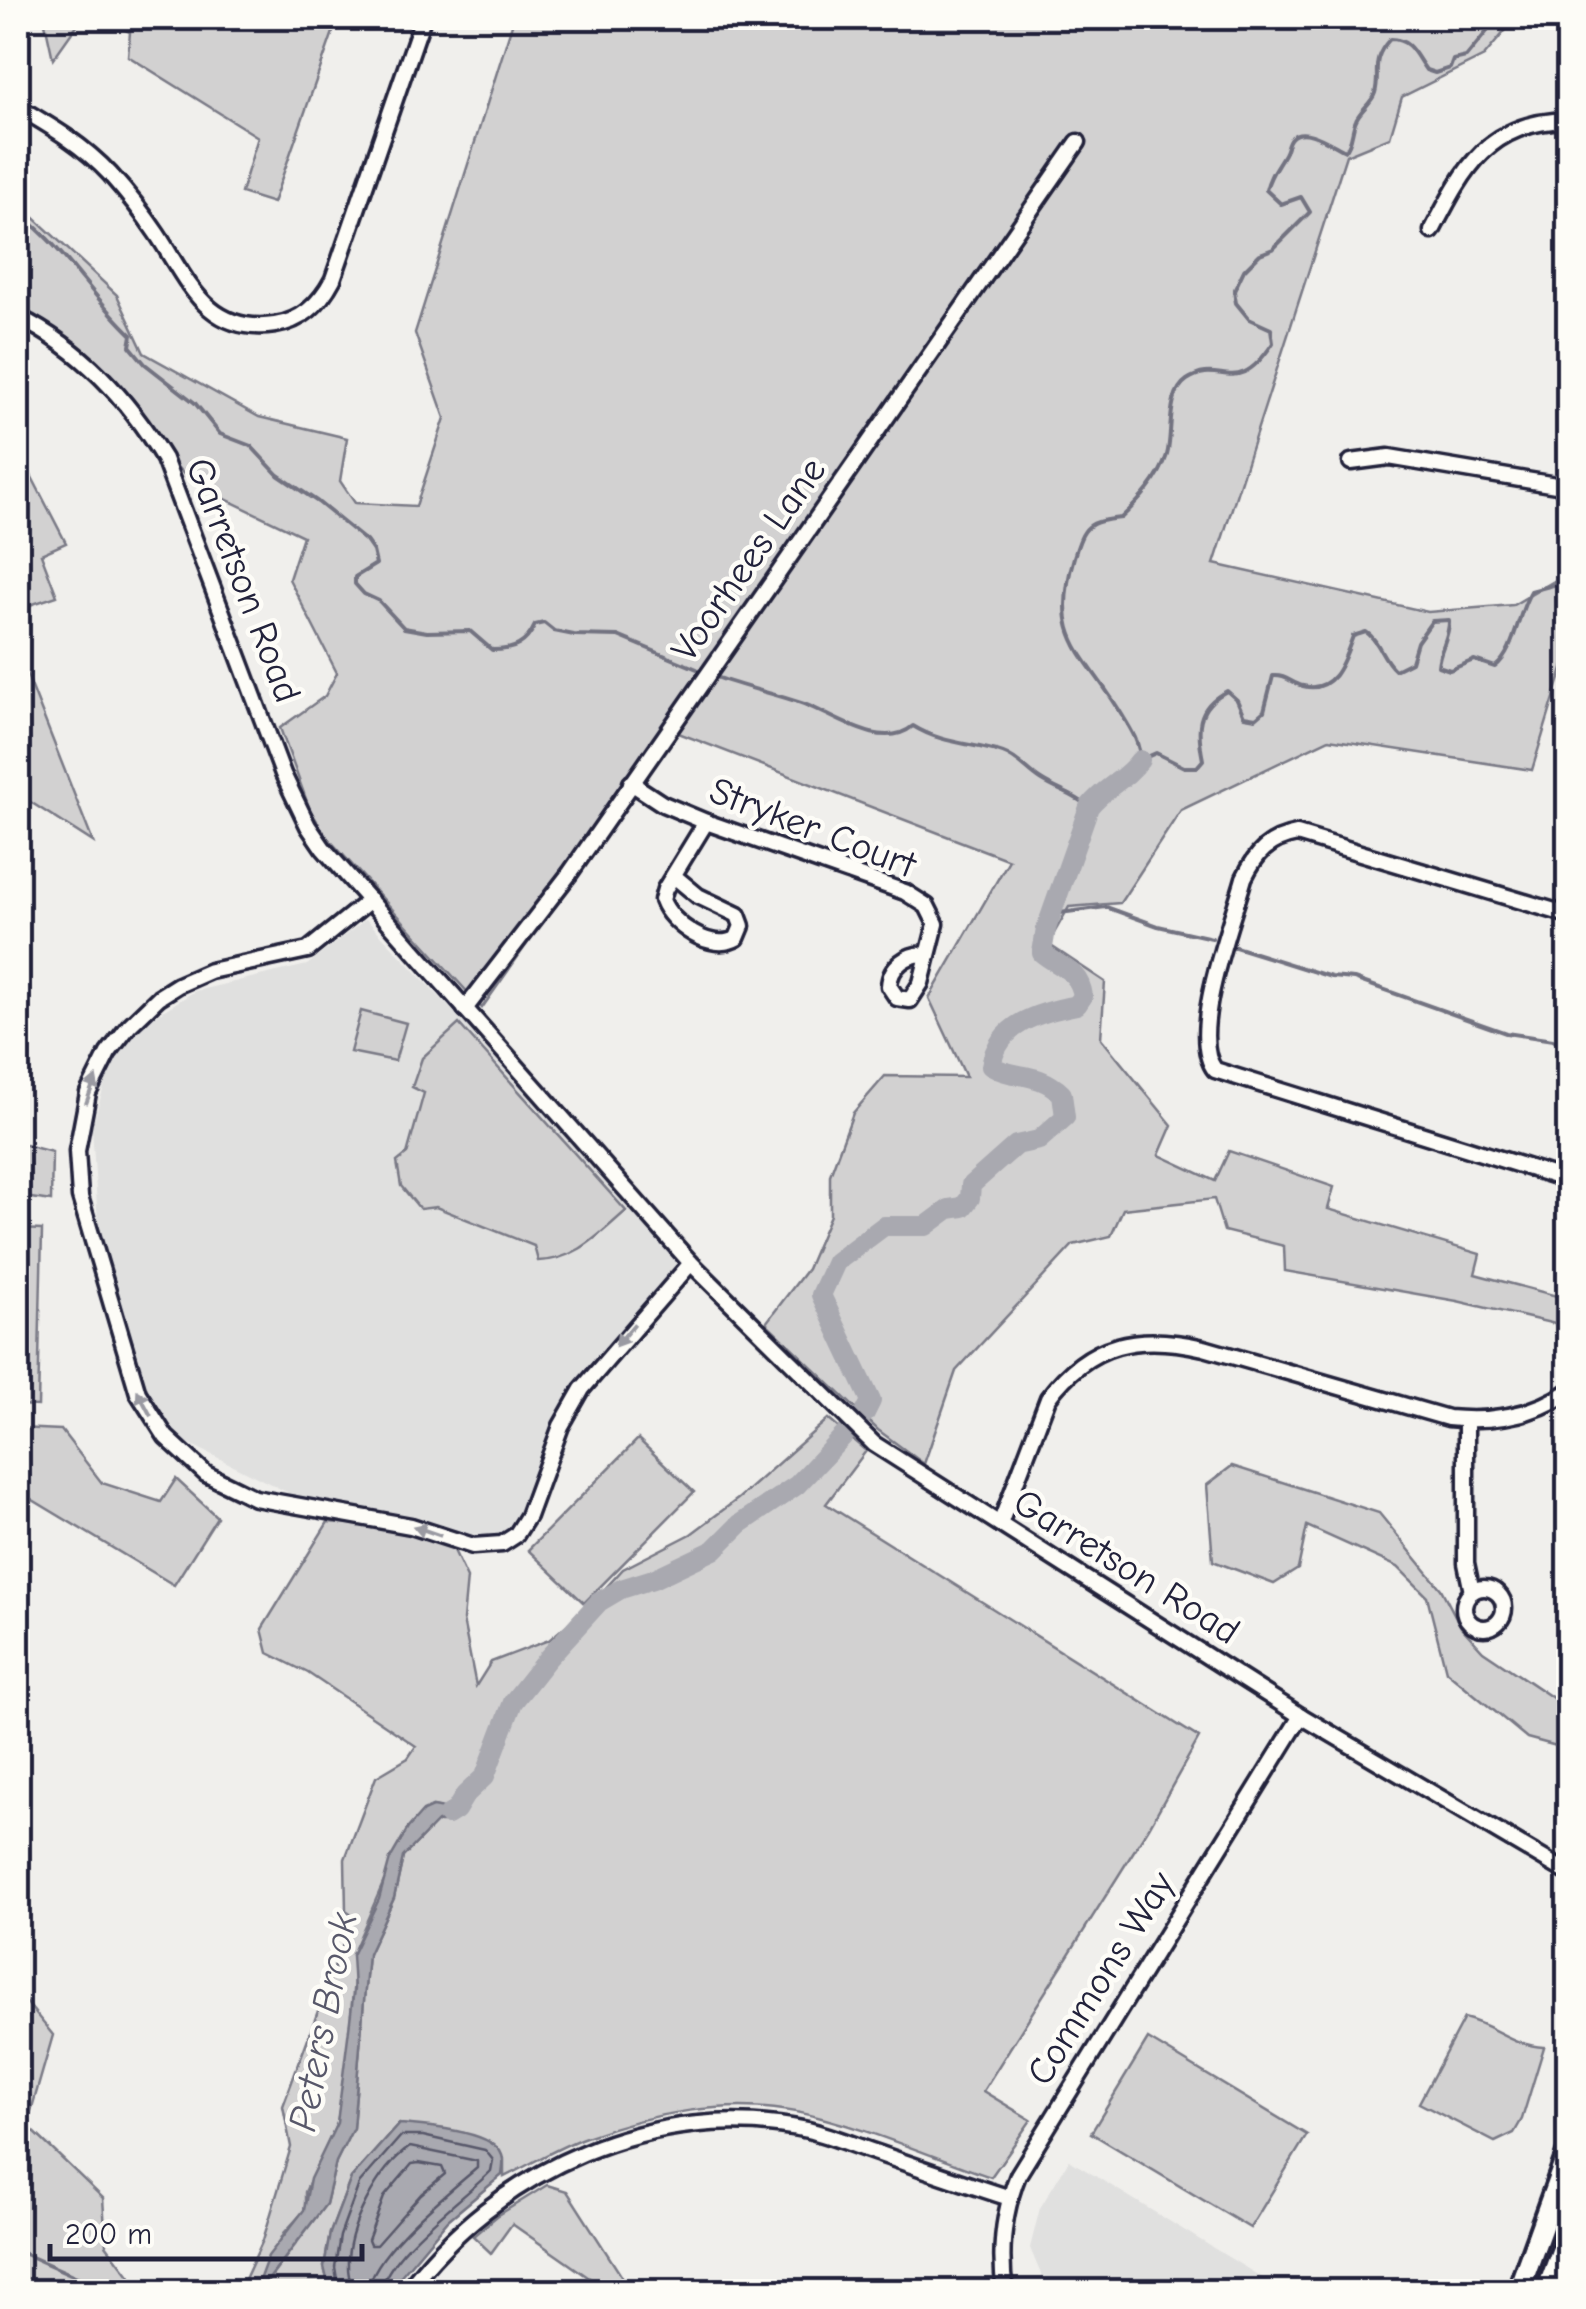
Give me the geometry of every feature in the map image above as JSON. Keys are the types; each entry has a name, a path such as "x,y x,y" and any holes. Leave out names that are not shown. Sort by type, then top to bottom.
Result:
{"highway":[{"path":"1518,2290 1568,2154"},
{"path":"1547,2292 1568,2235"},
{"path":"1566,2292 1568,2278"}],"street":[{"path":"18,107 67,136 99,163 144,214 194,294 207,308 233,322 280,325 312,308 333,279 423,18"},
{"path":"1432,231 1462,175 1490,144 1522,126 1568,120"},
{"name":"Voorhees Lane","path":"466,1009 570,873 1078,142"},
{"name":"Garretson Road","path":"18,317 96,370 139,416 164,458 298,805 324,848 690,1263 874,1444 1301,1716 1568,1873"},
{"path":"1351,462 1389,457 1568,488"},
{"name":"Stryker Court","path":"631,783 664,804 706,822 874,880 917,899 935,918 928,955"},
{"path":"674,876 698,896 738,915 742,926 736,938 726,943 712,941 676,920 662,900 674,876 706,822"},
{"path":"1568,916 1297,834 1278,839 1260,851 1244,878 1211,998 1206,1040 1215,1070 1568,1180"},
{"path":"370,900 308,950 210,971 168,991 118,1039 88,1093 77,1151 80,1197 138,1393 166,1437 206,1474 255,1498 412,1526 472,1546 493,1547 509,1540 523,1526 562,1426 582,1388 690,1263"},
{"path":"1000,1524 1048,1398 1074,1368 1130,1342 1172,1340 1428,1414 1466,1420 1518,1414 1568,1392"},
{"path":"1466,1420 1466,1563 1472,1592"},
{"name":"Commons Way","path":"1005,2292 1002,2254 1010,2198 1031,2152 1301,1716"},
{"path":"406,2292 461,2228 525,2181 595,2148 673,2127 734,2122 811,2131 1010,2198"}],"shaded area":[{"path":"44,18 82,18 53,59"},
{"path":"100,18 338,18 273,203 241,193 258,137 128,56 130,32"},
{"path":"514,18 1516,18 1484,56 1402,97 1390,137 1346,155 1214,564 1428,612 1513,605 1568,573 1568,659 1532,770 1329,739 1181,810 1120,903 1069,907 1048,944 1105,982 1101,1038 1172,1125 1159,1155 1215,1181 1229,1151 1334,1187 1328,1209 1480,1254 1475,1274 1568,1299 1568,1327 1457,1301 1285,1271 1284,1246 1224,1231 1214,1199 1123,1209 1111,1236 1073,1245 956,1371 924,1464 878,1430 766,1323 807,1269 830,1215 830,1175 853,1113 885,1076 966,1077 929,998 1009,860 676,732 482,1008 327,837 310,810 280,728 325,696 337,673 289,579 303,536 192,483 59,340 18,324 18,207 25,209 117,295 144,353 259,417 347,438 340,481 355,503 416,506 445,418 415,333"},
{"path":"18,450 66,543 41,554 57,596 18,609"},
{"path":"18,652 93,842 18,794"},
{"path":"366,919 691,1263 567,1414 509,1540 325,1511 160,1429 101,1272 92,1127 118,1039 195,991 307,965"},
{"path":"361,1011 406,1023 395,1061 350,1052"},
{"path":"459,1024 626,1211 576,1251 538,1261 534,1246 436,1207 420,1209 401,1186 397,1162 407,1154 424,1093 412,1087 422,1058"},
{"path":"18,1143 52,1152 51,1201 18,1196"},
{"path":"18,1229 42,1230 38,1406 18,1405"},
{"path":"828,1419 866,1451 826,1504 1199,1738 1149,1827 983,2091 1031,2120 991,2177 845,2125 770,2108 716,2108 637,2121 576,2141 504,2177 504,2159 464,2133 399,2124 351,2178 330,2233 324,2267 330,2291 265,2291 268,2281 326,2204 336,2162 353,2128 368,1954 394,1898 403,1857 437,1822 445,1822 463,1797 449,1810 433,1807 384,1881 352,1955 355,1967 347,2061 337,2123 305,2192 305,2210 284,2233 255,2291 239,2292 263,2240 291,2147 283,2106 353,1916 346,1911 345,1859 376,1777 408,1758 416,1746 308,1673 268,1653 262,1629 328,1522 381,1526 452,1546 467,1578 463,1620 476,1686 491,1662 549,1640 589,1606 623,1569 691,1534 739,1498"},
{"path":"18,1428 61,1430 102,1483 161,1502 176,1479 217,1517 174,1585 18,1491"},
{"path":"638,1439 694,1492 584,1603 528,1550"},
{"path":"1232,1466 1379,1513 1441,1589 1461,1627 1483,1651 1562,1704 1568,1702 1568,1749 1527,1738 1446,1671 1427,1596 1398,1567 1307,1526 1298,1569 1274,1584 1213,1561 1207,1485"},
{"path":"18,1992 53,2035 27,2125 103,2198 106,2245 141,2291 18,2291"},
{"path":"1464,2018 1523,2043 1544,2047 1522,2119 1514,2133 1495,2142 1419,2103"},
{"path":"1148,2039 1307,2135 1250,2228 1091,2133"},
{"path":"1069,2160 1279,2288 1048,2291 1030,2248 1040,2208"},
{"path":"547,2185 567,2191 631,2291 608,2291 512,2224 491,2253 473,2236"}],"water":[{"path":"465,1795 456,1817 437,1822 403,1857 394,1898 368,1954 353,2128 336,2162 326,2204 268,2280 265,2291 255,2291 268,2256 304,2210 310,2179 337,2123 354,1989 352,1955 379,1899 390,1859 423,1811 432,1807 449,1810"},
{"path":"399,2124 453,2130 482,2138 500,2151 502,2175 448,2220 388,2291 330,2291 324,2267 330,2233 351,2178"}],"waterway":[{"name":"Peters Brook","path":"1498,18 1466,57 1453,60 1450,68 1435,73 1426,70 1408,45 1390,39 1378,61 1375,93 1358,116 1345,151 1310,134 1297,134 1290,140 1266,190 1281,204 1301,197 1310,212 1273,249 1260,254 1244,270 1234,291 1236,303 1249,319 1271,329 1273,343 1248,370 1228,375 1199,374 1180,386 1173,404 1167,455 1159,473 1121,518 1101,521 1084,532 1067,586 1066,609 1075,645 1130,728 1140,760 1156,753 1184,767 1197,767 1203,760 1200,729 1204,712 1227,691 1237,700 1244,716 1256,718 1264,711 1273,676 1303,686 1323,685 1337,673 1353,636 1366,632 1395,670 1411,662 1417,642 1432,621 1449,620 1438,666 1450,670 1474,660 1495,667 1507,652 1531,591 1568,581"},
{"path":"18,213 49,240 132,335 130,346 145,364 195,403 220,434 251,446 278,475 366,541 376,564 355,577 355,584 379,601 404,628 470,631 492,650 500,650 518,645 535,625 544,623 554,631 574,635 618,636 697,669"},
{"path":"714,676 804,704 873,733 901,733 913,726 946,740 1003,753 1089,807"},
{"name":"Peters Brook","path":"448,1815 485,1776 513,1702 599,1602 714,1550 740,1524 797,1485 865,1413 871,1401 821,1295 836,1262 884,1226 926,1226 949,1209 963,1207 970,1198 971,1185 1016,1145 1039,1140 1065,1117 1062,1094 1052,1086 991,1066 995,1051 1012,1030 1035,1016 1077,1005 1083,996 1073,974 1042,953 1046,929 1089,807 1140,760"},
{"path":"1052,914 1106,907 1158,926 1212,938"},
{"path":"1232,946 1331,977 1354,979 1506,1033 1553,1040 1568,1049"},
{"path":"18,2251 93,2284 102,2292"}]}
